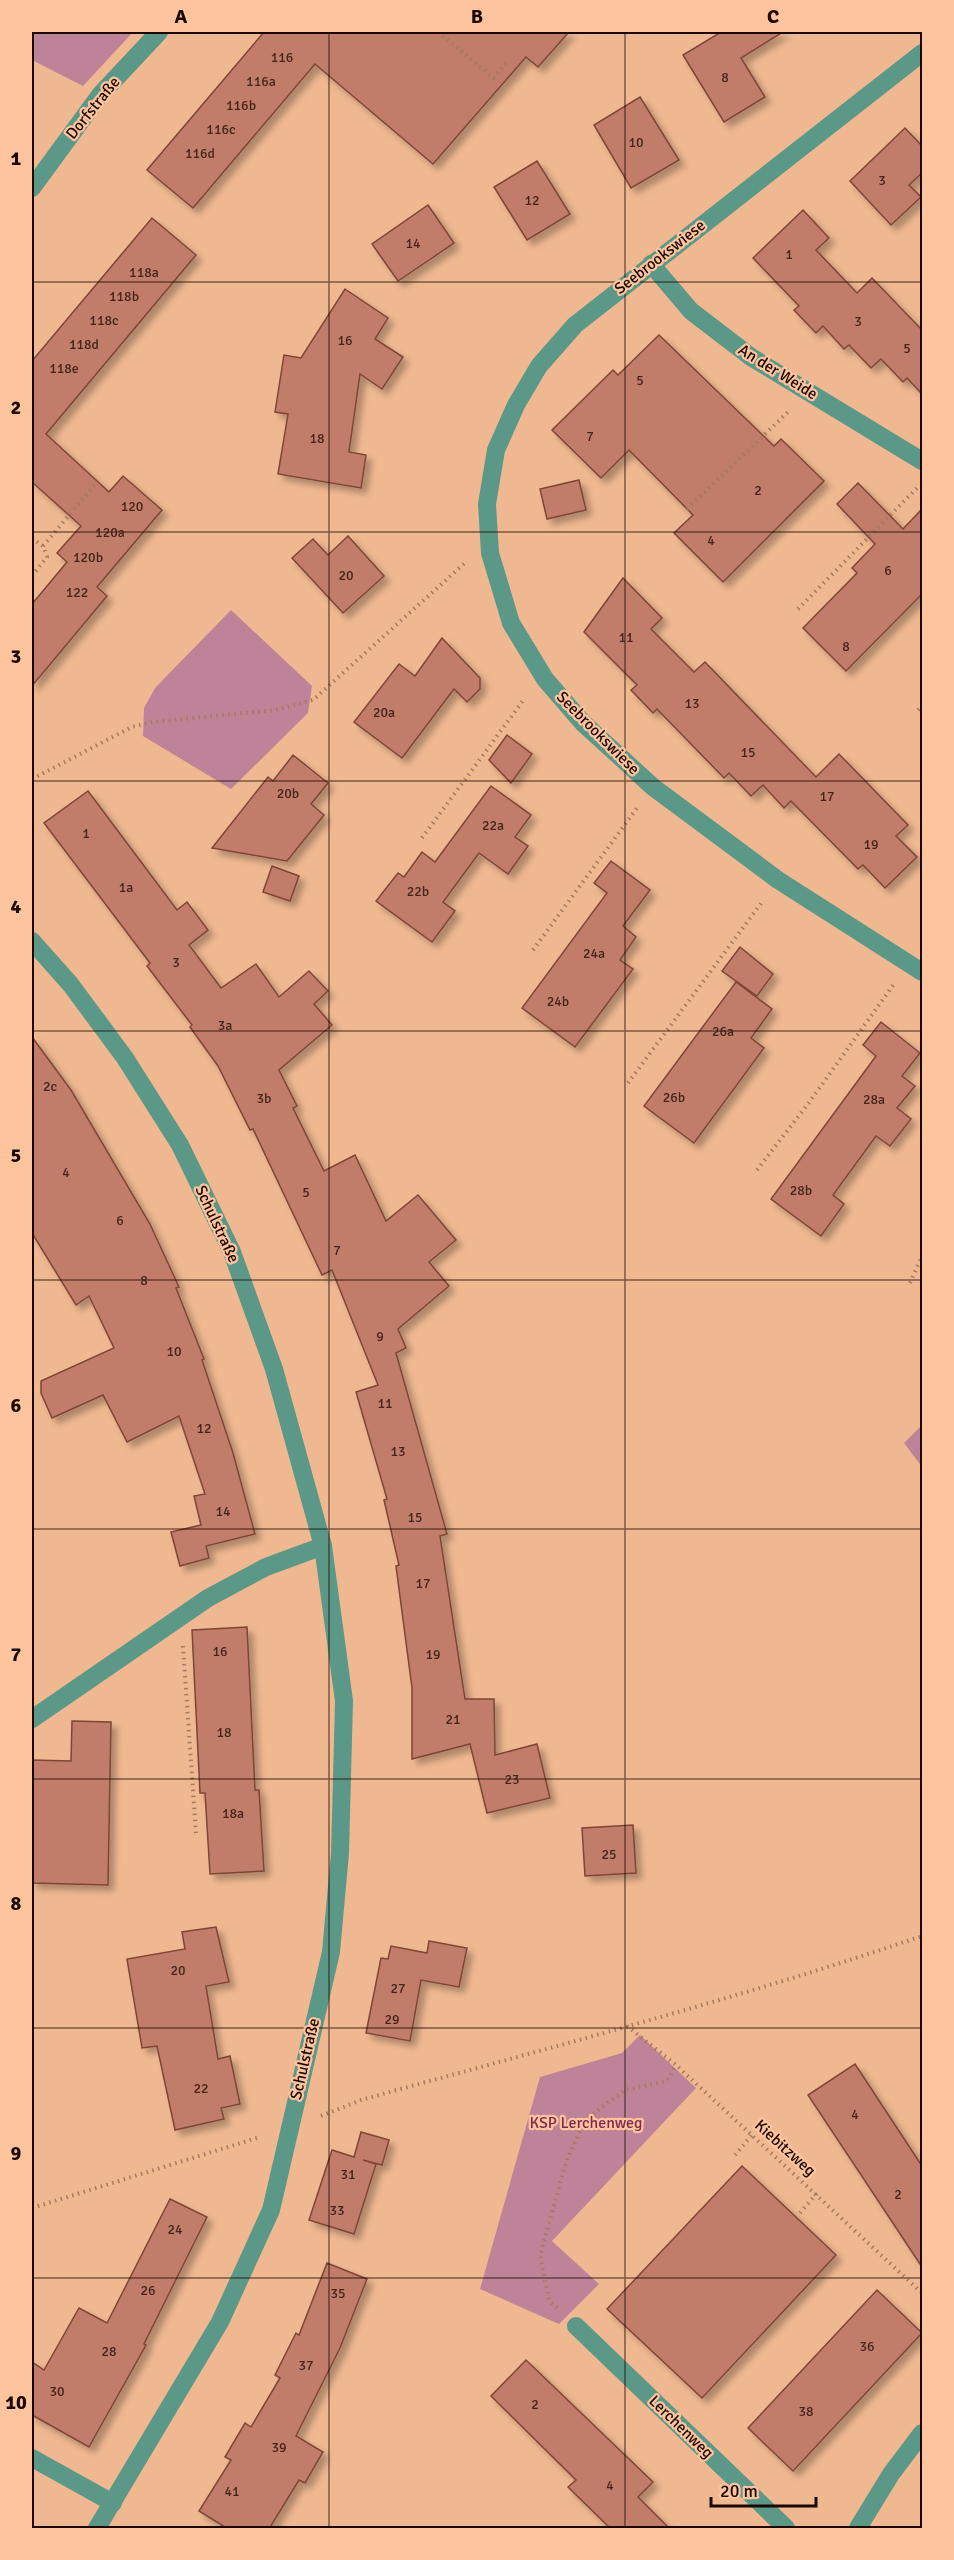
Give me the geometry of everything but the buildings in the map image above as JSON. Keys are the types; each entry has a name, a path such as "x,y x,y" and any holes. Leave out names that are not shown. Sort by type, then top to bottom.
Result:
{"street":[{"name":"Dorfstraße","path":"32,188 100,95 159,32"},
{"name":"Seebrookswiese","path":"915,968 778,880 653,787 590,730 545,679 511,624 490,553 487,504 496,450 516,405 539,366 575,326 922,53"},
{"name":"An der Weide","path":"651,264 691,312 751,357 922,461"},
{"name":"Schulstraße","path":"32,941 71,985 125,1058 180,1145 232,1252 270,1358 323,1546 344,1701 340,1853 331,1952 271,2210 220,2322 97,2529"},
{"path":"32,1719 208,1598 266,1567 323,1546"},
{"name":"Lerchenweg","path":"576,2326 786,2529"},
{"path":"858,2529 891,2474 922,2433"},
{"path":"32,2458 112,2503"}],"path":[{"path":"438,32 494,78 508,60"},
{"path":"687,509 794,406 806,390"},
{"path":"43,546 97,482"},
{"path":"798,609 845,563 857,546 916,489"},
{"path":"32,538 43,546 47,557 32,576"},
{"path":"32,779 132,727 153,722 275,711 313,700 461,564 490,553"},
{"path":"422,838 527,696 545,679"},
{"path":"918,710 922,706"},
{"path":"533,950 653,787"},
{"path":"628,1083 778,880"},
{"path":"757,1170 915,968"},
{"path":"910,1283 922,1256"},
{"path":"181,1615 195,1834"},
{"path":"32,2208 289,2130 361,2100 627,2026 858,1958 922,1936"},
{"name":"Kiebitzweg","path":"627,2026 676,2065 817,2193 922,2293"},
{"path":"576,2326 549,2300 540,2256 566,2162 585,2120 625,2090 667,2081 676,2065"},
{"path":"735,2155 752,2135"},
{"path":"800,2213 817,2193"}],"green space":[{"path":"32,32 133,32 83,86 32,60"},
{"path":"231,610 312,686 308,713 231,789 143,736 144,708 155,688"},
{"path":"922,1425 922,1467 904,1443"},
{"name":"KSP Lerchenweg","path":"640,2035 696,2088 552,2241 599,2284 559,2324 480,2289 540,2077 622,2053"}]}
